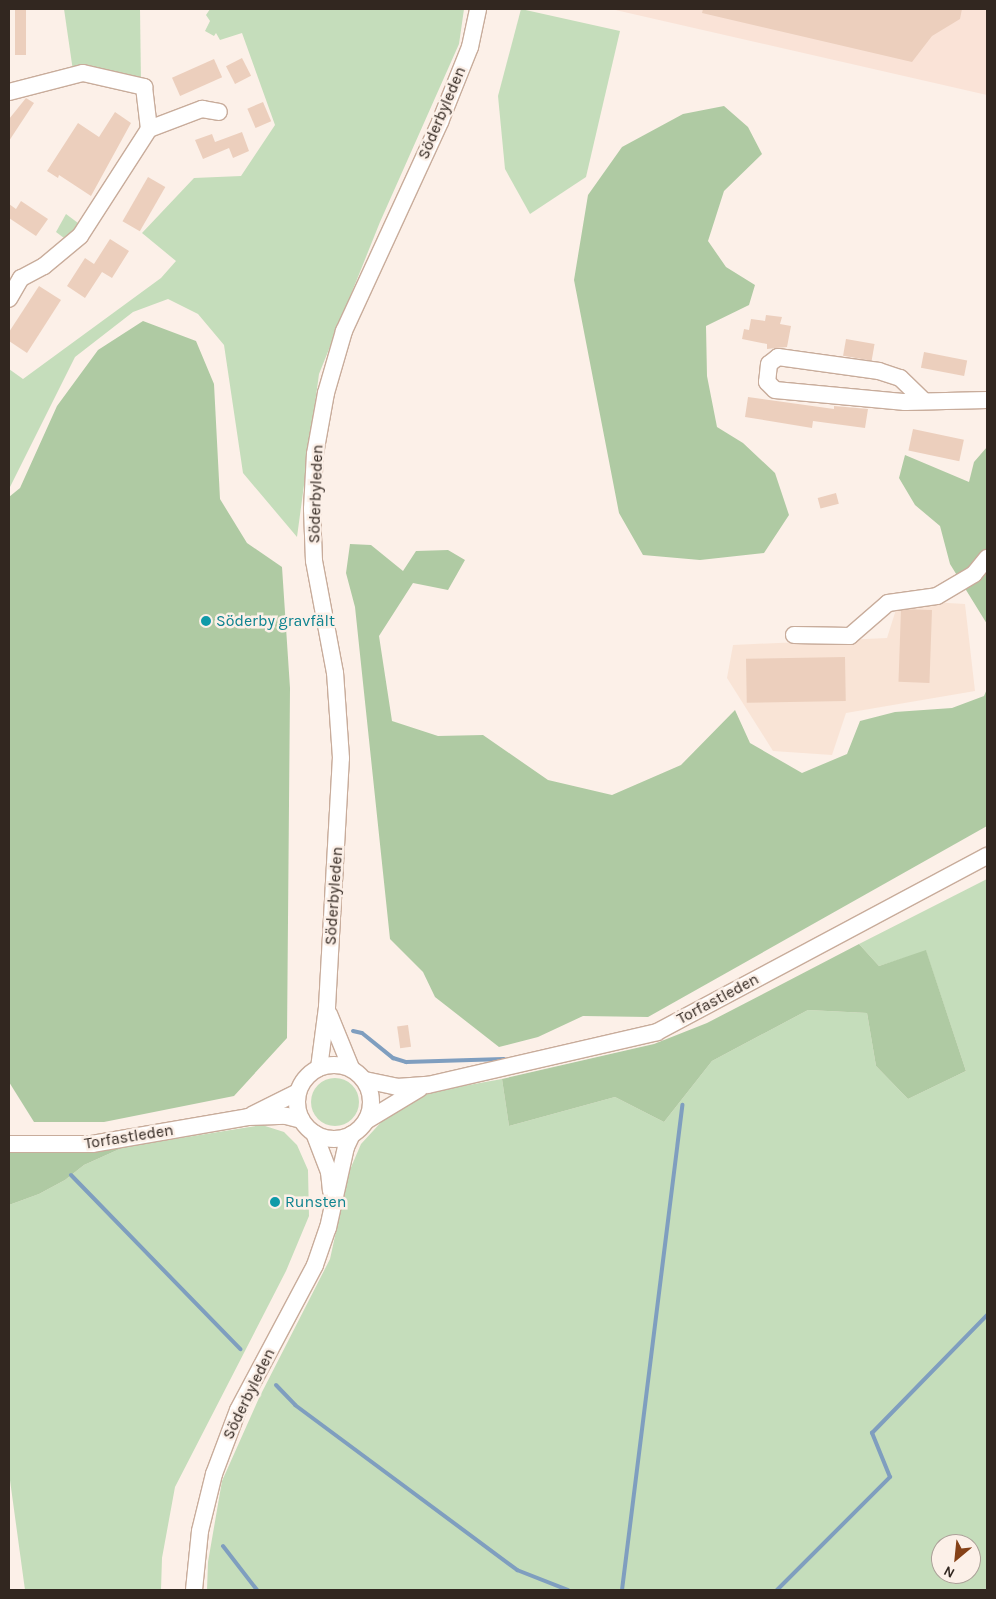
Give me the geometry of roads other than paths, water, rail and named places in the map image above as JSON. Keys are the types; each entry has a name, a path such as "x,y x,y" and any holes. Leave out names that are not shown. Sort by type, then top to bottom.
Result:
{"street":[{"name":"Söderbyleden","path":"319,1068 327,1007 341,758 335,673 314,561 312,509 316,454 326,393 344,331 440,122 470,47 478,9"},
{"path":"9,92 83,73 144,87 149,130"},
{"path":"9,299 21,278 44,266 80,236 149,130 202,109 219,112"},
{"path":"924,401 900,378 879,370 778,357 769,364 767,382 775,390 853,399 924,401 987,400"},
{"path":"794,634 850,636 888,603 937,596 974,574 987,558"},
{"name":"Torfastleden","path":"365,1080 397,1087 428,1085 657,1032 987,856"},
{"name":"Söderbyleden","path":"327,1007 351,1068"},
{"path":"330,1064 351,1068 365,1080 371,1104 366,1120 352,1134 333,1139 314,1133 302,1120 297,1102 302,1082 319,1068 330,1064"},
{"name":"Torfastleden","path":"366,1120 386,1106 428,1085"},
{"name":"Torfastleden","path":"248,1117 298,1092"},
{"name":"Torfastleden","path":"9,1144 92,1144 248,1117 286,1116 302,1120"},
{"name":"Söderbyleden","path":"314,1133 329,1172 333,1206"},
{"name":"Söderbyleden","path":"194,1590 200,1531 224,1443 315,1265 333,1206 346,1147 352,1134"}],"waterway":[{"path":"353,1031 362,1033 393,1058 406,1062 504,1059"},
{"path":"622,1590 682,1105"},
{"path":"71,1175 240,1349"},
{"path":"777,1590 890,1477 872,1433 987,1315"},
{"path":"276,1385 295,1405 517,1570 568,1590"},
{"path":"223,1546 257,1590"}],"place":[{"name":"Söderby gravfält","path":"206,621"},
{"name":"Runsten","path":"275,1202"}]}
